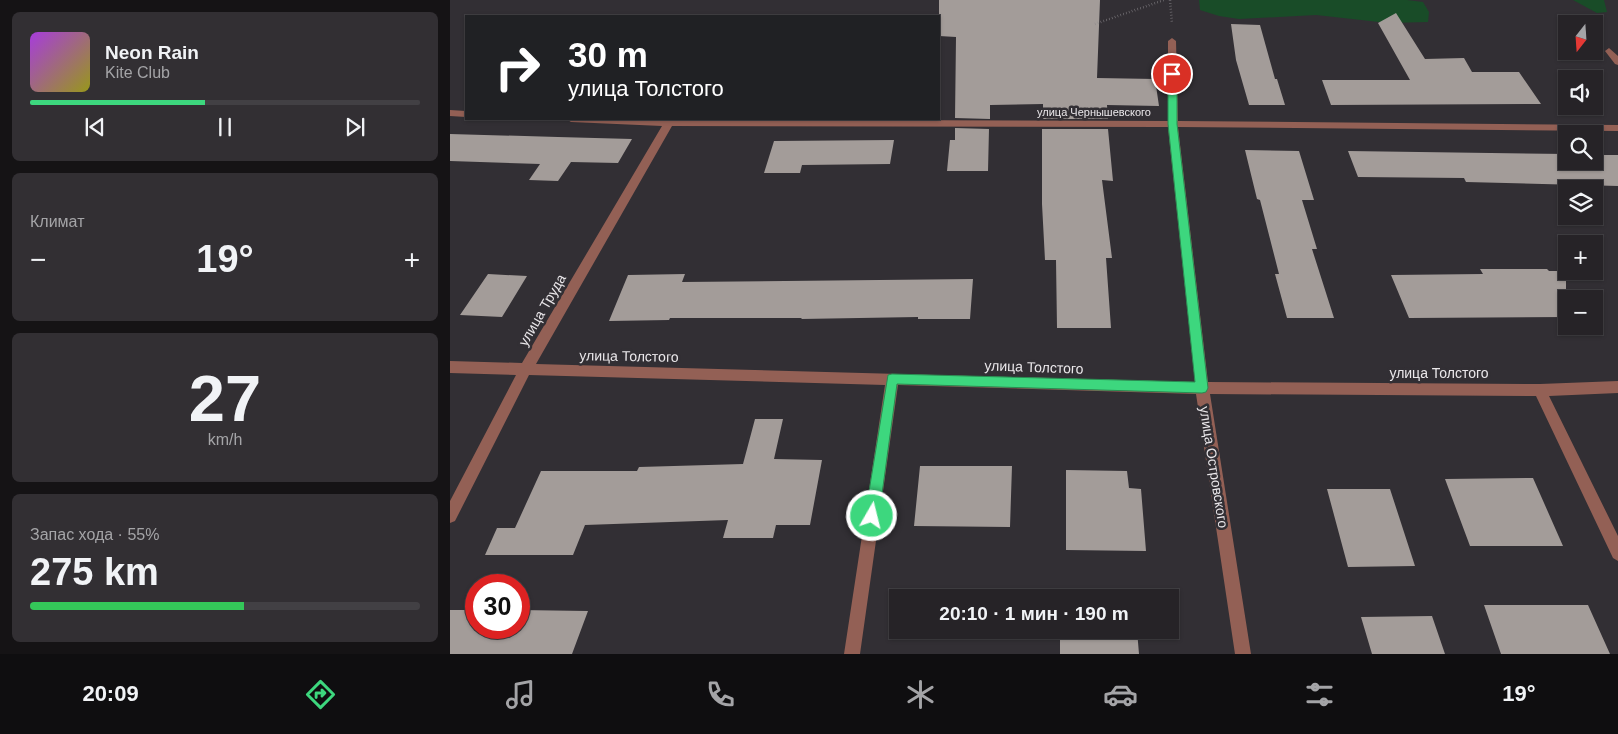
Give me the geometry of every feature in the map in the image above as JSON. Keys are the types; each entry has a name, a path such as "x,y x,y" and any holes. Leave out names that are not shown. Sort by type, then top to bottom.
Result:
{"street":[{"name":"улица Островского","path":"1172,41 1173,124 1202,388 1243,654"},
{"path":"1609,51 1618,62"},
{"path":"450,113 465,114"},
{"name":"улица Чернышевского","path":"590,120 668,124 1173,124 1618,128"},
{"name":"улица Труда","path":"450,516 525,370 668,124"},
{"name":"улица Толстого","path":"450,367 1202,388 1540,390 1618,387"},
{"path":"852,654 892,379"},
{"path":"1540,390 1618,553"}],"path":[{"path":"1095,24 1164,0"}],"green space":[{"path":"1199,0 1407,0 1423,2 1429,12 1428,22 1388,23 1316,15 1239,19 1219,16 1200,10"},
{"path":"1573,0 1604,0 1607,12 1597,13"}],"building":[{"path":"939,0 1100,0 1097,78 1155,79 1159,106 1107,105 1108,119 1043,119 1043,104 990,105 990,119 955,118 956,37 940,36"},
{"path":"1396,13 1425,59 1464,58 1472,72 1519,72 1541,104 1331,105 1322,80 1410,80 1378,23"},
{"path":"1231,24 1260,25 1275,79 1277,79 1285,105 1249,105 1236,60"},
{"path":"955,128 989,129 988,171 947,171 950,140 955,140"},
{"path":"1042,129 1108,129 1113,181 1102,180 1112,258 1106,258 1111,328 1057,328 1056,260 1045,260 1042,204"},
{"path":"450,134 632,139 618,163 571,162 558,181 529,180 540,164 450,161"},
{"path":"894,140 890,164 802,165 800,173 764,173 774,141"},
{"path":"1245,150 1299,151 1314,200 1302,200 1317,249 1312,249 1334,318 1287,318 1275,274 1279,274"},
{"path":"1348,151 1558,154 1558,170 1603,170 1603,155 1618,155 1618,186 1603,186 1603,180 1558,180 1558,184 1466,182 1464,178 1358,177"},
{"path":"1480,269 1547,269 1549,271 1558,271 1558,280 1566,280 1566,290 1558,290 1558,317 1409,318 1391,275 1483,274"},
{"path":"488,274 527,276 502,317 460,315"},
{"path":"685,274 682,282 973,279 970,319 918,319 918,317 801,319 670,318 669,320 609,321 628,275"},
{"path":"755,419 783,419 774,459 822,460 810,525 776,525 773,538 723,538 728,520 585,525 573,555 485,555 497,528 515,528 541,471 637,471 639,467 743,464"},
{"path":"920,466 1012,466 1010,527 914,526"},
{"path":"1066,470 1127,471 1129,488 1141,489 1146,551 1066,550"},
{"path":"1533,478 1563,546 1470,546 1445,479"},
{"path":"1327,489 1390,489 1415,566 1348,567"},
{"path":"1484,605 1588,605 1610,654 1501,654"},
{"path":"450,610 465,610 465,639 530,639 530,610 588,611 572,654 450,654"},
{"path":"1432,616 1445,654 1372,654 1361,617"},
{"path":"1060,639 1138,639 1139,654 1060,654"}],"route":[{"path":"872,516 892,379 1202,388 1173,124 1172,74"}]}
